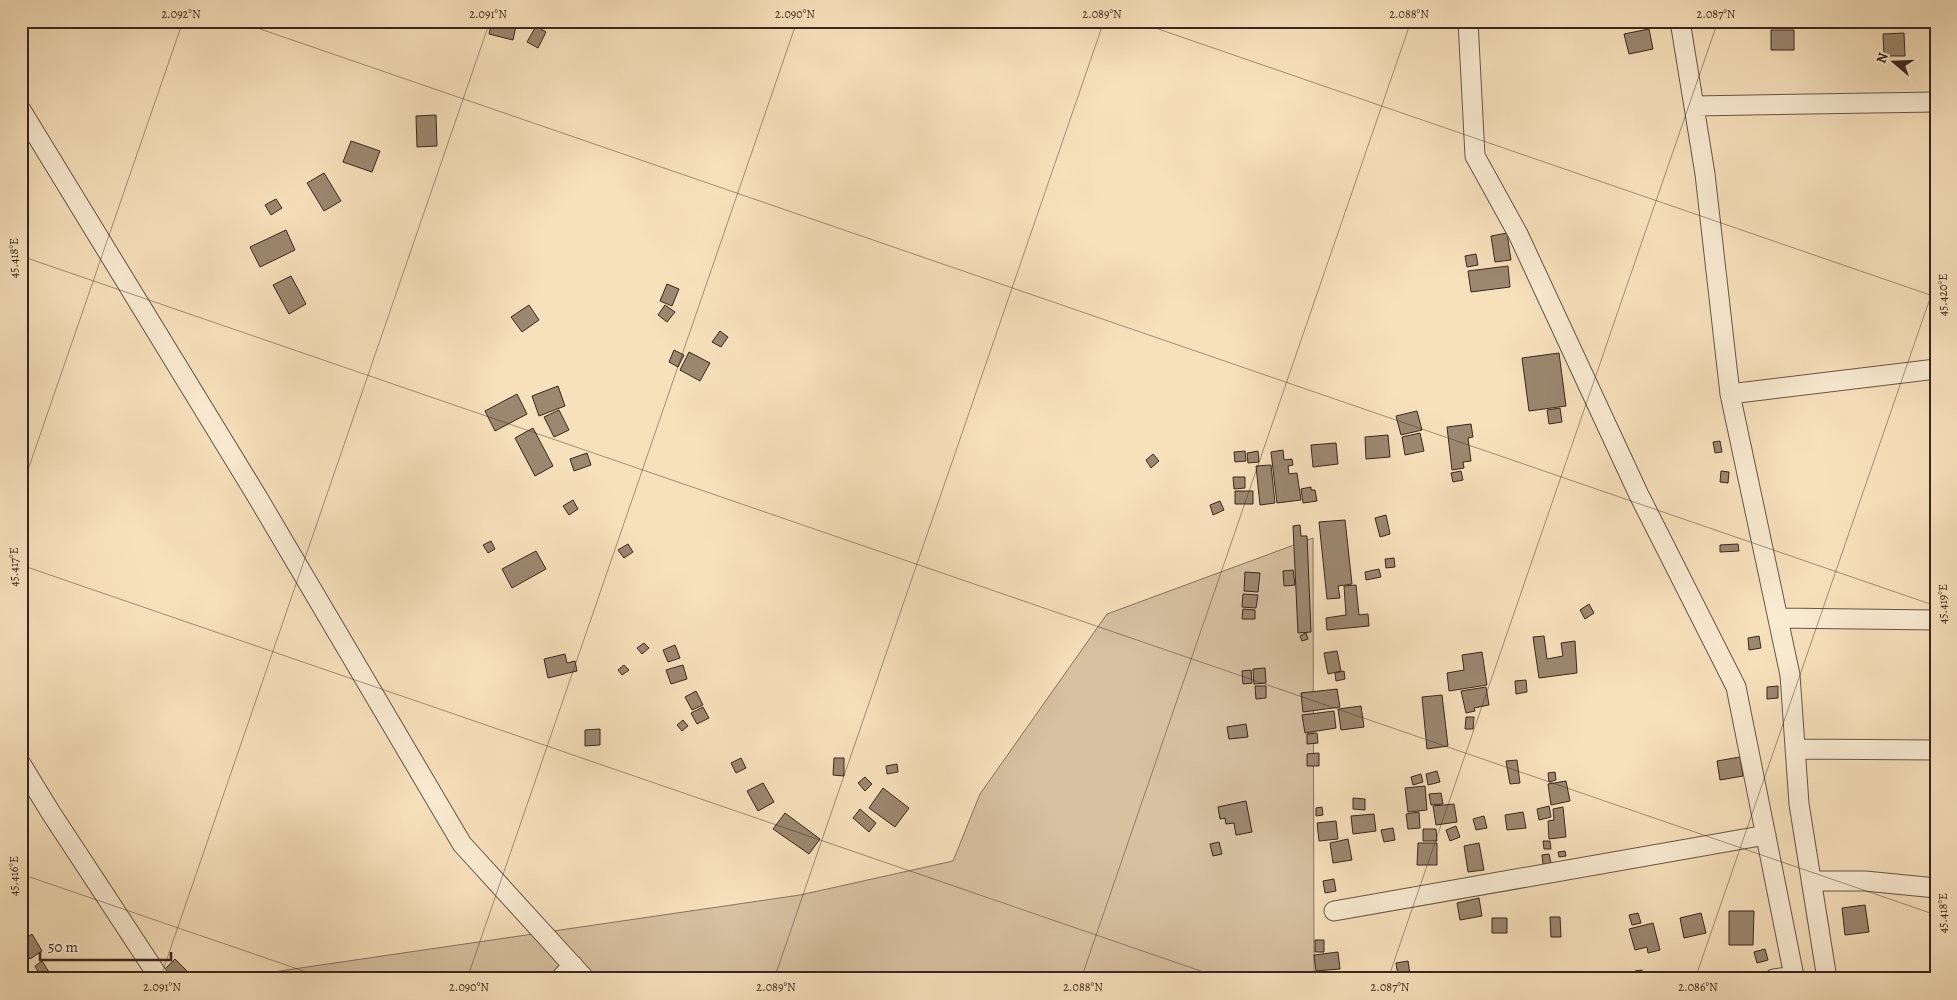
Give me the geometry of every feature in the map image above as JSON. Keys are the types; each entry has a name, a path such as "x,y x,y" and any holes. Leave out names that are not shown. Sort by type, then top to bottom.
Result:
{"street":[{"path":"1468,21 1475,156 1518,234 1639,495 1736,687 1796,977 1774,979"},
{"path":"1680,21 1705,174 1730,394 1790,675 1799,804 1827,979"},
{"path":"1694,106 1936,102"},
{"path":"21,110 258,498 462,844 579,972 560,979"},
{"path":"1730,394 1936,370"},
{"path":"1778,618 1936,620"},
{"path":"1795,749 1936,750"},
{"path":"21,764 160,979"},
{"path":"1334,910 1766,835"},
{"path":"1812,881 1866,882 1936,888"}],"shaded area":[{"path":"1313,538 1314,979 225,979 800,895 953,861 980,794 1107,614"}],"building":[{"path":"492,21 517,21 513,40 489,34"},
{"path":"536,26 546,32 538,48 527,42"},
{"path":"1649,29 1653,49 1629,54 1624,34"},
{"path":"1771,30 1794,30 1794,50 1771,50"},
{"path":"1904,33 1905,56 1884,56 1883,34"},
{"path":"436,115 437,146 417,147 416,116"},
{"path":"351,141 380,151 372,172 343,162"},
{"path":"324,173 341,201 324,211 307,183"},
{"path":"276,199 282,208 271,215 265,205"},
{"path":"286,230 295,250 260,267 250,247"},
{"path":"1507,233 1511,260 1495,262 1491,236"},
{"path":"1476,254 1478,265 1467,267 1465,256"},
{"path":"1508,266 1510,287 1471,292 1468,271"},
{"path":"291,276 306,304 289,314 273,285"},
{"path":"667,284 679,289 672,306 660,301"},
{"path":"529,305 539,320 522,332 511,317"},
{"path":"665,305 675,312 667,322 658,315"},
{"path":"720,331 728,337 721,347 712,342"},
{"path":"674,350 684,355 678,367 669,362"},
{"path":"689,352 710,363 700,381 680,370"},
{"path":"1559,353 1566,406 1529,411 1522,358"},
{"path":"558,386 565,406 539,416 532,396"},
{"path":"517,394 527,414 495,431 485,411"},
{"path":"1560,408 1562,422 1549,424 1547,410"},
{"path":"559,410 569,430 554,437 544,417"},
{"path":"1417,411 1422,430 1401,435 1396,416"},
{"path":"1471,424 1473,437 1468,438 1471,461 1463,462 1464,468 1452,470 1447,427"},
{"path":"533,428 553,466 535,476 515,438"},
{"path":"1420,433 1424,451 1405,455 1402,437"},
{"path":"1388,435 1390,457 1366,459 1365,437"},
{"path":"1720,441 1722,452 1715,453 1713,442"},
{"path":"1336,443 1338,464 1313,467 1311,445"},
{"path":"1283,450 1284,460 1292,459 1293,465 1288,466 1289,474 1297,473 1301,500 1277,503 1271,452"},
{"path":"1245,451 1246,461 1235,462 1234,452"},
{"path":"1258,451 1259,462 1248,463 1247,453"},
{"path":"587,453 591,465 574,471 570,459"},
{"path":"1153,454 1159,461 1151,468 1146,460"},
{"path":"1271,465 1275,503 1260,505 1256,466"},
{"path":"1461,471 1463,480 1453,482 1451,473"},
{"path":"1721,471 1729,472 1728,483 1720,482"},
{"path":"1233,477 1245,477 1245,488 1234,489"},
{"path":"1311,487 1311,490 1315,490 1317,501 1303,503 1301,489"},
{"path":"1235,491 1253,491 1253,504 1235,504"},
{"path":"573,500 578,509 569,515 563,506"},
{"path":"1220,501 1224,510 1213,515 1210,505"},
{"path":"1386,515 1390,534 1380,537 1375,518"},
{"path":"1345,520 1352,584 1338,586 1340,598 1327,599 1319,522"},
{"path":"1300,525 1301,536 1307,536 1311,632 1298,633 1293,526"},
{"path":"491,541 495,549 488,553 483,545"},
{"path":"628,544 633,552 624,558 618,550"},
{"path":"1738,544 1739,551 1720,552 1720,545"},
{"path":"536,551 546,569 512,588 502,569"},
{"path":"1394,558 1395,567 1386,568 1385,559"},
{"path":"1379,569 1381,577 1366,580 1365,572"},
{"path":"1293,570 1295,585 1284,586 1283,571"},
{"path":"1245,572 1260,573 1258,592 1244,591"},
{"path":"1356,585 1359,615 1368,614 1369,626 1327,630 1326,618 1346,615 1344,586"},
{"path":"1243,594 1258,595 1256,608 1242,607"},
{"path":"1589,604 1594,613 1585,619 1580,610"},
{"path":"1243,609 1255,610 1255,619 1242,619"},
{"path":"1306,633 1308,639 1302,641 1300,636"},
{"path":"1544,636 1547,659 1563,656 1561,643 1575,641 1577,673 1539,678 1533,637"},
{"path":"1759,636 1761,648 1749,650 1748,638"},
{"path":"644,643 649,648 642,654 637,648"},
{"path":"675,645 680,658 668,662 663,650"},
{"path":"1337,651 1341,671 1328,674 1324,653"},
{"path":"1482,652 1487,685 1449,691 1447,673 1464,670 1462,655"},
{"path":"565,654 567,663 575,661 577,671 548,678 544,659"},
{"path":"624,665 629,670 622,675 618,670"},
{"path":"683,665 687,679 671,684 666,670"},
{"path":"1265,668 1266,683 1254,684 1253,669"},
{"path":"1251,670 1252,683 1243,684 1242,671"},
{"path":"1344,671 1345,679 1336,681 1335,673"},
{"path":"1526,680 1527,692 1516,694 1515,681"},
{"path":"1255,686 1266,686 1266,698 1256,699"},
{"path":"1778,686 1778,698 1767,699 1767,687"},
{"path":"1486,687 1489,705 1474,708 1475,711 1466,713 1461,691"},
{"path":"1337,689 1340,707 1303,712 1301,693"},
{"path":"696,691 703,705 692,710 685,697"},
{"path":"1442,695 1448,746 1427,749 1422,697"},
{"path":"1361,706 1364,727 1341,730 1338,709"},
{"path":"703,707 709,718 697,724 691,713"},
{"path":"1334,711 1336,728 1305,733 1302,715"},
{"path":"1466,717 1474,717 1473,729 1465,729"},
{"path":"683,720 688,726 682,731 677,725"},
{"path":"1246,724 1248,737 1229,739 1227,727"},
{"path":"600,729 600,745 585,746 585,730"},
{"path":"1317,733 1318,743 1307,744 1307,734"},
{"path":"1319,753 1319,766 1307,766 1307,754"},
{"path":"1740,757 1743,776 1720,780 1717,761"},
{"path":"741,758 746,768 736,773 731,763"},
{"path":"834,758 844,758 844,776 833,775"},
{"path":"1517,760 1520,783 1510,784 1506,761"},
{"path":"897,764 898,772 887,774 886,766"},
{"path":"1437,771 1440,782 1428,785 1426,774"},
{"path":"1555,772 1556,780 1549,782 1548,773"},
{"path":"1421,774 1423,782 1413,785 1411,777"},
{"path":"865,777 872,784 865,791 858,783"},
{"path":"1566,781 1570,801 1551,805 1548,784"},
{"path":"763,783 774,802 758,811 747,791"},
{"path":"1425,786 1427,810 1408,812 1405,788"},
{"path":"883,788 909,808 895,827 869,808"},
{"path":"1441,793 1443,804 1431,805 1429,794"},
{"path":"1353,798 1365,799 1365,810 1353,809"},
{"path":"1246,801 1252,832 1236,835 1234,823 1226,824 1225,818 1220,819 1218,807"},
{"path":"1454,804 1457,822 1436,825 1433,806"},
{"path":"1549,806 1551,817 1539,820 1537,809"},
{"path":"1322,807 1323,815 1316,816 1316,808"},
{"path":"1563,807 1566,837 1549,839 1548,821 1554,820 1553,809"},
{"path":"860,809 876,823 869,832 853,818"},
{"path":"1419,812 1420,828 1408,829 1406,814"},
{"path":"1523,812 1526,828 1507,830 1505,815"},
{"path":"785,813 820,839 809,854 773,829"},
{"path":"1374,814 1376,831 1353,834 1351,816"},
{"path":"1484,816 1487,828 1476,830 1473,819"},
{"path":"1336,821 1338,839 1319,841 1317,823"},
{"path":"1456,826 1460,837 1450,841 1446,830"},
{"path":"1393,828 1395,840 1384,842 1381,830"},
{"path":"1423,829 1436,829 1437,841 1423,841"},
{"path":"1348,839 1352,860 1333,863 1330,843"},
{"path":"1543,841 1550,841 1551,849 1544,849"},
{"path":"1219,842 1222,854 1213,856 1210,844"},
{"path":"1418,843 1437,843 1437,865 1417,865"},
{"path":"1479,843 1484,870 1468,872 1464,846"},
{"path":"1565,851 1566,856 1559,857 1558,852"},
{"path":"1549,854 1551,863 1543,864 1542,855"},
{"path":"1334,879 1336,891 1325,893 1323,881"},
{"path":"1479,898 1482,916 1460,920 1457,903"},
{"path":"1865,905 1869,932 1845,935 1842,908"},
{"path":"1729,911 1754,911 1753,945 1729,945"},
{"path":"1638,913 1641,923 1632,925 1629,915"},
{"path":"1701,913 1706,933 1684,938 1680,918"},
{"path":"1550,917 1560,917 1561,937 1551,937"},
{"path":"1492,918 1507,918 1507,933 1492,933"},
{"path":"1653,923 1660,950 1648,953 1647,947 1635,950 1629,929"},
{"path":"32,934 42,951 30,959 21,946 21,942"},
{"path":"1315,940 1324,940 1324,952 1315,952"},
{"path":"1765,949 1768,960 1757,963 1754,952"},
{"path":"1338,952 1340,969 1316,971 1314,955"},
{"path":"175,959 195,979 169,979 162,972"},
{"path":"42,961 49,972 41,977 35,966"},
{"path":"1408,961 1410,974 1398,976 1396,963"},
{"path":"1642,970 1643,977 1636,978 1635,971"},
{"path":"1341,972 1342,979 1316,979 1315,974"}]}
